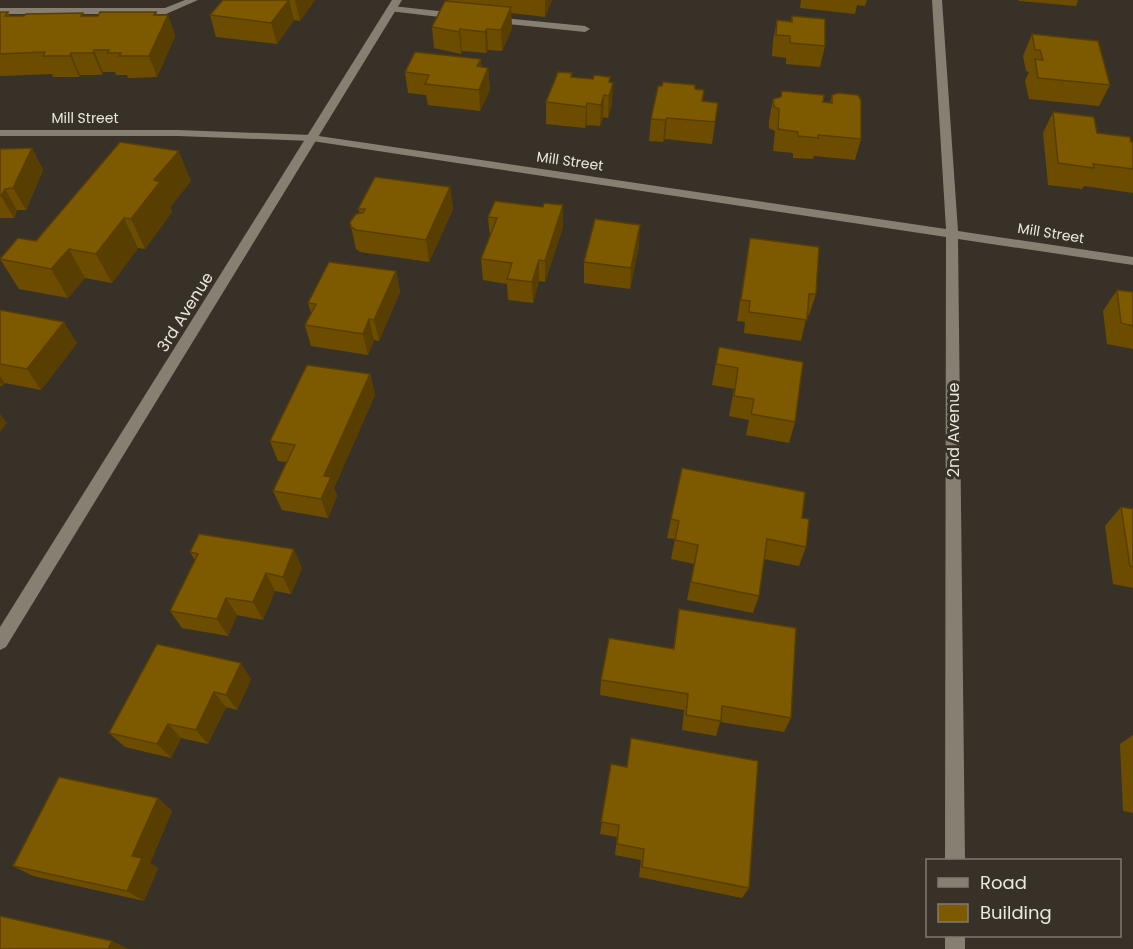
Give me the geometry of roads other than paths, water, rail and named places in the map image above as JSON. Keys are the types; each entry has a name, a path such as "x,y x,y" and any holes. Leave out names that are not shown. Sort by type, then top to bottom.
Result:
{"street":[{"path":"0,11 166,11 193,0"},
{"name":"2nd Avenue","path":"937,0 952,233 955,859"},
{"path":"395,4 471,17"},
{"name":"3rd Avenue","path":"0,642 395,4"},
{"path":"483,19 585,29"},
{"name":"Mill Street","path":"0,133 178,133 312,138 1133,261"}]}
